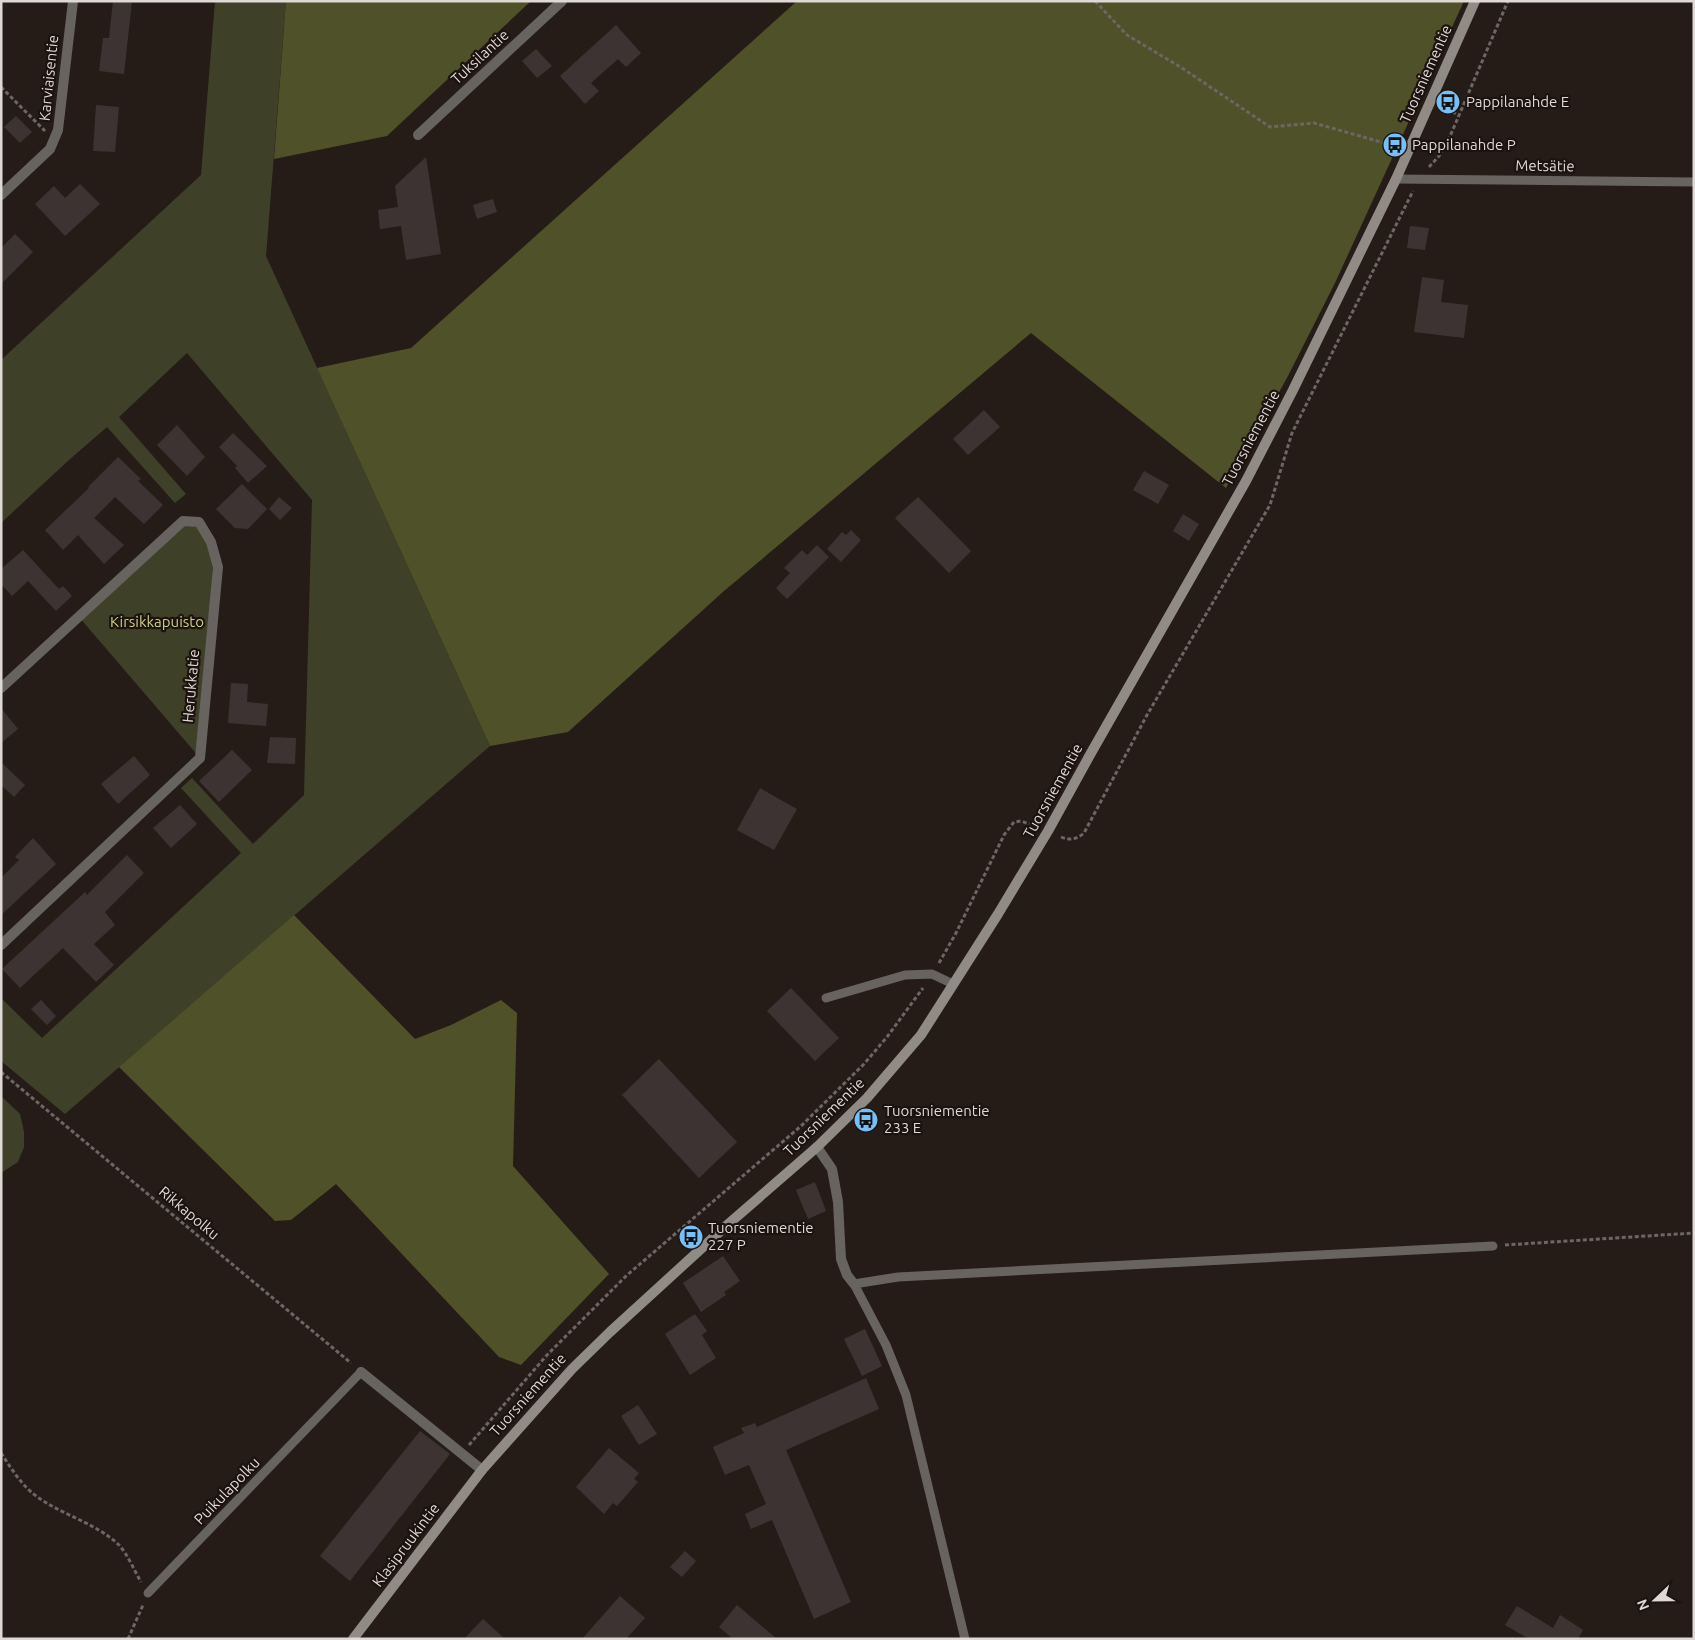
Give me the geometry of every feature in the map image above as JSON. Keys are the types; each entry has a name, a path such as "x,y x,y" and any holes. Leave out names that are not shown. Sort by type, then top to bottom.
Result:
{"main road":[{"name":"Tuorsniementie","path":"482,1470 572,1369 726,1226 817,1147 867,1098 921,1035 1048,831 1246,481 1396,179 1475,1"},
{"name":"Klasipruukintie","path":"354,1639 482,1470"}],"street":[{"name":"Karviaisentie","path":"1,195 50,149 58,130 73,1"},
{"name":"Tuksilantie","path":"418,135 562,1"},
{"name":"Herukkatie","path":"1,688 183,521 199,522 211,542 218,567 200,758 1,945"},
{"path":"817,1147 832,1170 838,1202 841,1259 847,1275 854,1284"},
{"path":"361,1372 482,1470"}],"lane":[{"name":"Metsätie","path":"1396,179 1694,182"},
{"path":"826,998 905,976 932,974 953,984"},
{"path":"965,1639 906,1395 886,1345 854,1284 898,1277 1493,1246"},
{"name":"Puikulapolku","path":"148,1592 361,1372"}],"path":[{"path":"1095,1 1127,35 1182,68 1270,127 1314,123 1395,145 1395,154"},
{"path":"462,1453 547,1355 626,1276 801,1126 864,1064 887,1037 932,974 956,933 1004,835 1014,822 1021,821 1065,839 1076,839 1084,833 1147,715 1270,505 1292,433 1419,178 1439,156 1459,116 1508,1"},
{"path":"1,87 54,139"},
{"path":"1448,102 1446,107 1459,116"},
{"name":"Rikkapolku","path":"1,1072 361,1372"},
{"path":"684,1226 691,1237"},
{"path":"1493,1246 1694,1233"},
{"path":"1,1454 27,1488 47,1503 110,1538 120,1547 148,1592 128,1639"}],"green space":[{"path":"215,1 286,1 266,256 490,746 65,1114 1,1061 1,998 42,1038 241,853 181,788 192,778 253,844 304,795 312,500 187,353 119,417 186,494 175,503 107,427 1,523 1,360 201,175"},
{"path":"286,1 531,1 387,136 274,159"},
{"path":"797,1 1464,1 1335,283 1288,376 1226,488 1031,333 724,591 568,732 490,746 317,368 411,348"},
{"name":"Kirsikkapuisto","path":"183,521 199,522 214,550 200,758 79,617"},
{"path":"294,915 415,1039 451,1025 501,1000 517,1013 513,1166 609,1274 521,1365 499,1357 336,1184 291,1220 275,1221 119,1067"},
{"path":"1,1096 20,1114 24,1132 24,1147 18,1162 1,1173"}],"building":[{"path":"113,1 132,1 124,74 99,71 103,38 109,38"},
{"path":"616,25 641,53 626,67 618,59 591,83 599,91 585,104 560,76"},
{"path":"536,49 552,66 537,78 522,61"},
{"path":"96,105 119,107 115,152 93,151"},
{"path":"16,116 32,132 20,143 4,127"},
{"path":"426,157 441,254 406,260 401,226 380,229 378,210 398,207 395,186"},
{"path":"80,184 100,204 65,236 35,204 54,186 65,198"},
{"path":"493,199 497,212 477,219 473,205"},
{"path":"1410,226 1429,228 1425,250 1407,248"},
{"path":"15,234 33,252 1,284 1,248"},
{"path":"1422,277 1444,280 1441,302 1468,305 1464,338 1414,332"},
{"path":"984,410 1000,427 968,455 953,439"},
{"path":"177,425 205,457 187,476 157,445"},
{"path":"233,433 267,466 248,483 235,468 237,466 219,447"},
{"path":"118,457 141,479 138,481 163,505 144,524 115,497 94,518 124,545 104,564 78,535 63,550 45,530"},
{"path":"1144,471 1169,485 1158,504 1133,490"},
{"path":"242,484 267,509 248,529 235,528 216,509"},
{"path":"279,497 292,508 280,520 269,509"},
{"path":"918,497 971,551 949,573 895,518"},
{"path":"1183,514 1199,524 1189,541 1173,531"},
{"path":"851,530 861,540 841,562 827,549 842,532 846,535"},
{"path":"817,545 829,557 787,599 776,588 790,573 784,568 802,550 807,555"},
{"path":"23,550 59,589 63,586 72,596 56,611 28,581 12,596 1,584 1,569"},
{"path":"231,683 248,684 247,702 268,704 266,726 228,723"},
{"path":"1,708 18,729 1,743"},
{"path":"270,737 296,738 295,764 267,763"},
{"path":"232,750 252,770 219,802 199,781"},
{"path":"134,756 150,775 118,804 101,784"},
{"path":"1,762 25,785 14,797 1,785"},
{"path":"760,788 797,809 774,850 737,830"},
{"path":"180,805 197,824 171,848 153,828"},
{"path":"33,838 56,864 1,915 1,878 19,860 15,857"},
{"path":"127,855 144,873 105,912 115,925 94,944 114,965 96,982 63,948 20,988 2,969 85,892 87,895"},
{"path":"791,988 839,1038 815,1061 767,1011"},
{"path":"41,1000 56,1016 47,1025 31,1009"},
{"path":"659,1059 737,1142 699,1178 622,1095"},
{"path":"815,1182 826,1211 808,1219 796,1190"},
{"path":"723,1256 740,1281 724,1292 726,1295 701,1312 683,1283"},
{"path":"695,1314 707,1331 702,1335 716,1358 690,1375 665,1334"},
{"path":"865,1329 882,1366 862,1376 844,1339"},
{"path":"866,1378 879,1409 786,1450 851,1602 814,1619 772,1520 751,1529 745,1514 766,1504 749,1465 725,1475 713,1447 744,1433 741,1428 755,1423 757,1427"},
{"path":"638,1405 657,1434 639,1445 621,1416"},
{"path":"420,1431 450,1454 350,1581 320,1556"},
{"path":"609,1448 639,1473 634,1479 638,1482 617,1506 613,1503 604,1514 576,1487"},
{"path":"685,1551 696,1561 682,1577 670,1567"},
{"path":"620,1596 645,1618 626,1639 582,1639"},
{"path":"737,1605 777,1639 733,1639 719,1627"},
{"path":"1517,1606 1553,1628 1560,1615 1583,1630 1578,1639 1529,1639 1505,1625"},
{"path":"483,1619 505,1639 464,1639"}],"place":[{"name":"Pappilanahde E","path":"1448,102"},
{"name":"Pappilanahde P","path":"1395,145"},
{"name":"Tuorsniementie 233 E","path":"866,1120"},
{"name":"Tuorsniementie 227 P","path":"691,1237"}]}
